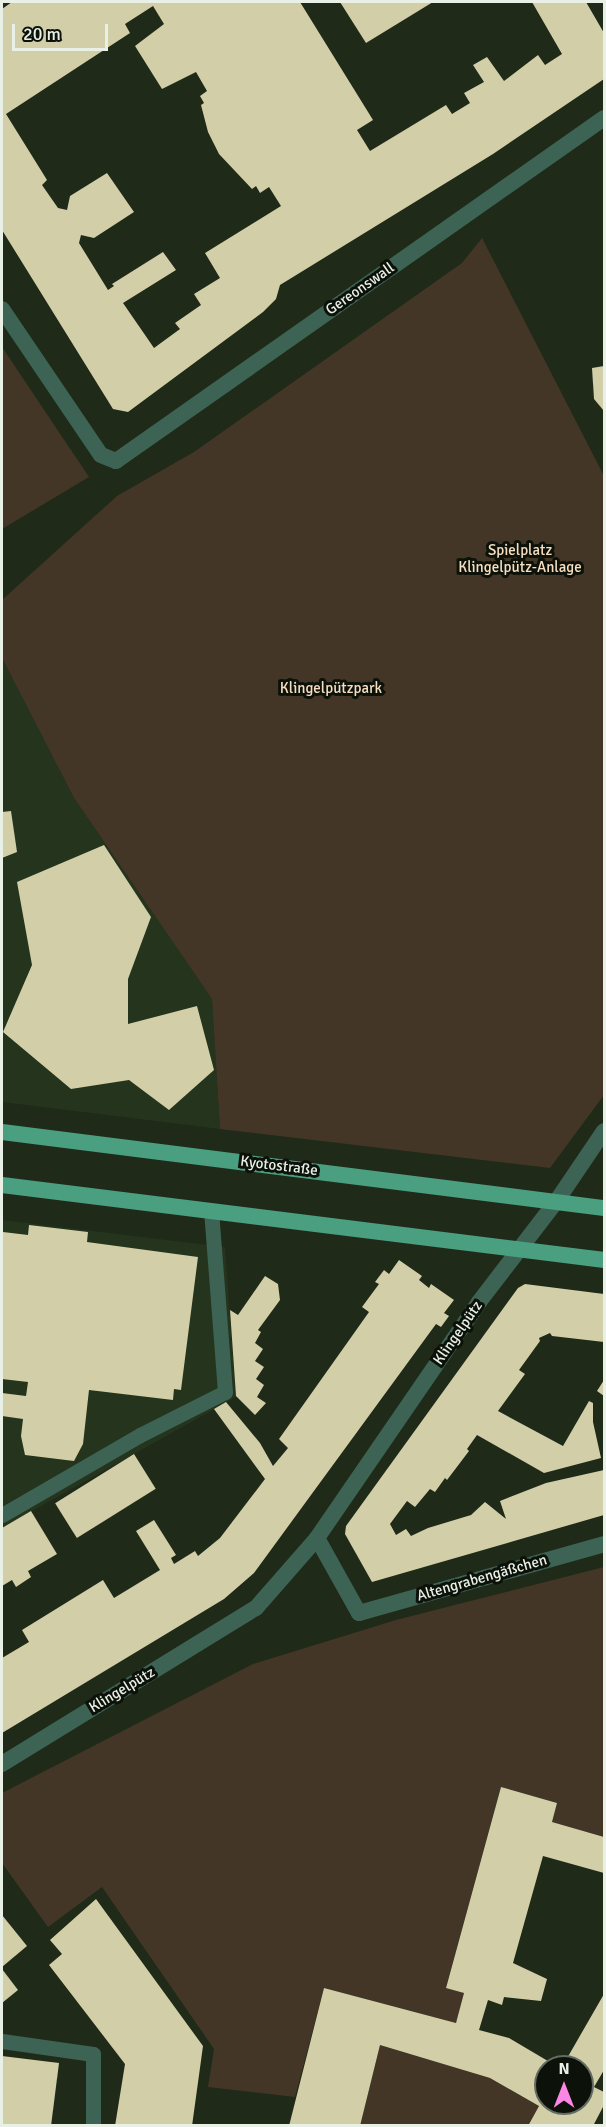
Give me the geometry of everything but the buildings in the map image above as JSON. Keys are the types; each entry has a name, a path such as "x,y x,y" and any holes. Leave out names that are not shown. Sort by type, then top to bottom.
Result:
{"main road":[{"name":"Kyotostraße","path":"2,1132 604,1208"},
{"path":"2,1185 604,1260"}],"street":[{"name":"Gereonswall","path":"2,309 101,454 116,461 604,118"},
{"name":"Klingelpütz","path":"2,1764 256,1608 317,1538 479,1302 556,1202 604,1131"},
{"name":"Altengrabengäßchen","path":"317,1538 358,1613 604,1544"}],"lane":[{"path":"2,1515 140,1435 225,1392 211,1212"},
{"path":"2,2041 93,2054 93,2126"}],"shaded area":[{"path":"2,658 74,798 212,999 220,1129 2,1102"},
{"path":"2,1220 225,1247 236,1397 2,1528"}],"green space":[{"name":"Klingelpützpark","path":"482,238 604,476 604,1095 550,1168 220,1129 212,999 74,798 2,658 2,600 117,496 194,452 462,263"},
{"path":"2,347 89,477 2,529"},
{"path":"604,1567 604,1837 552,1822 557,1803 501,1787 446,1987 464,1993 456,2023 324,1988 295,2097 208,2087 214,2049 102,1887 48,1927 2,1863 2,1793 253,1664 396,1620"},
{"path":"380,2045 490,2078 534,2103 534,2115 528,2125 360,2126"}],"park label":[{"name":"Spielplatz Klingelpütz-Anlage","path":"520,558"}]}
